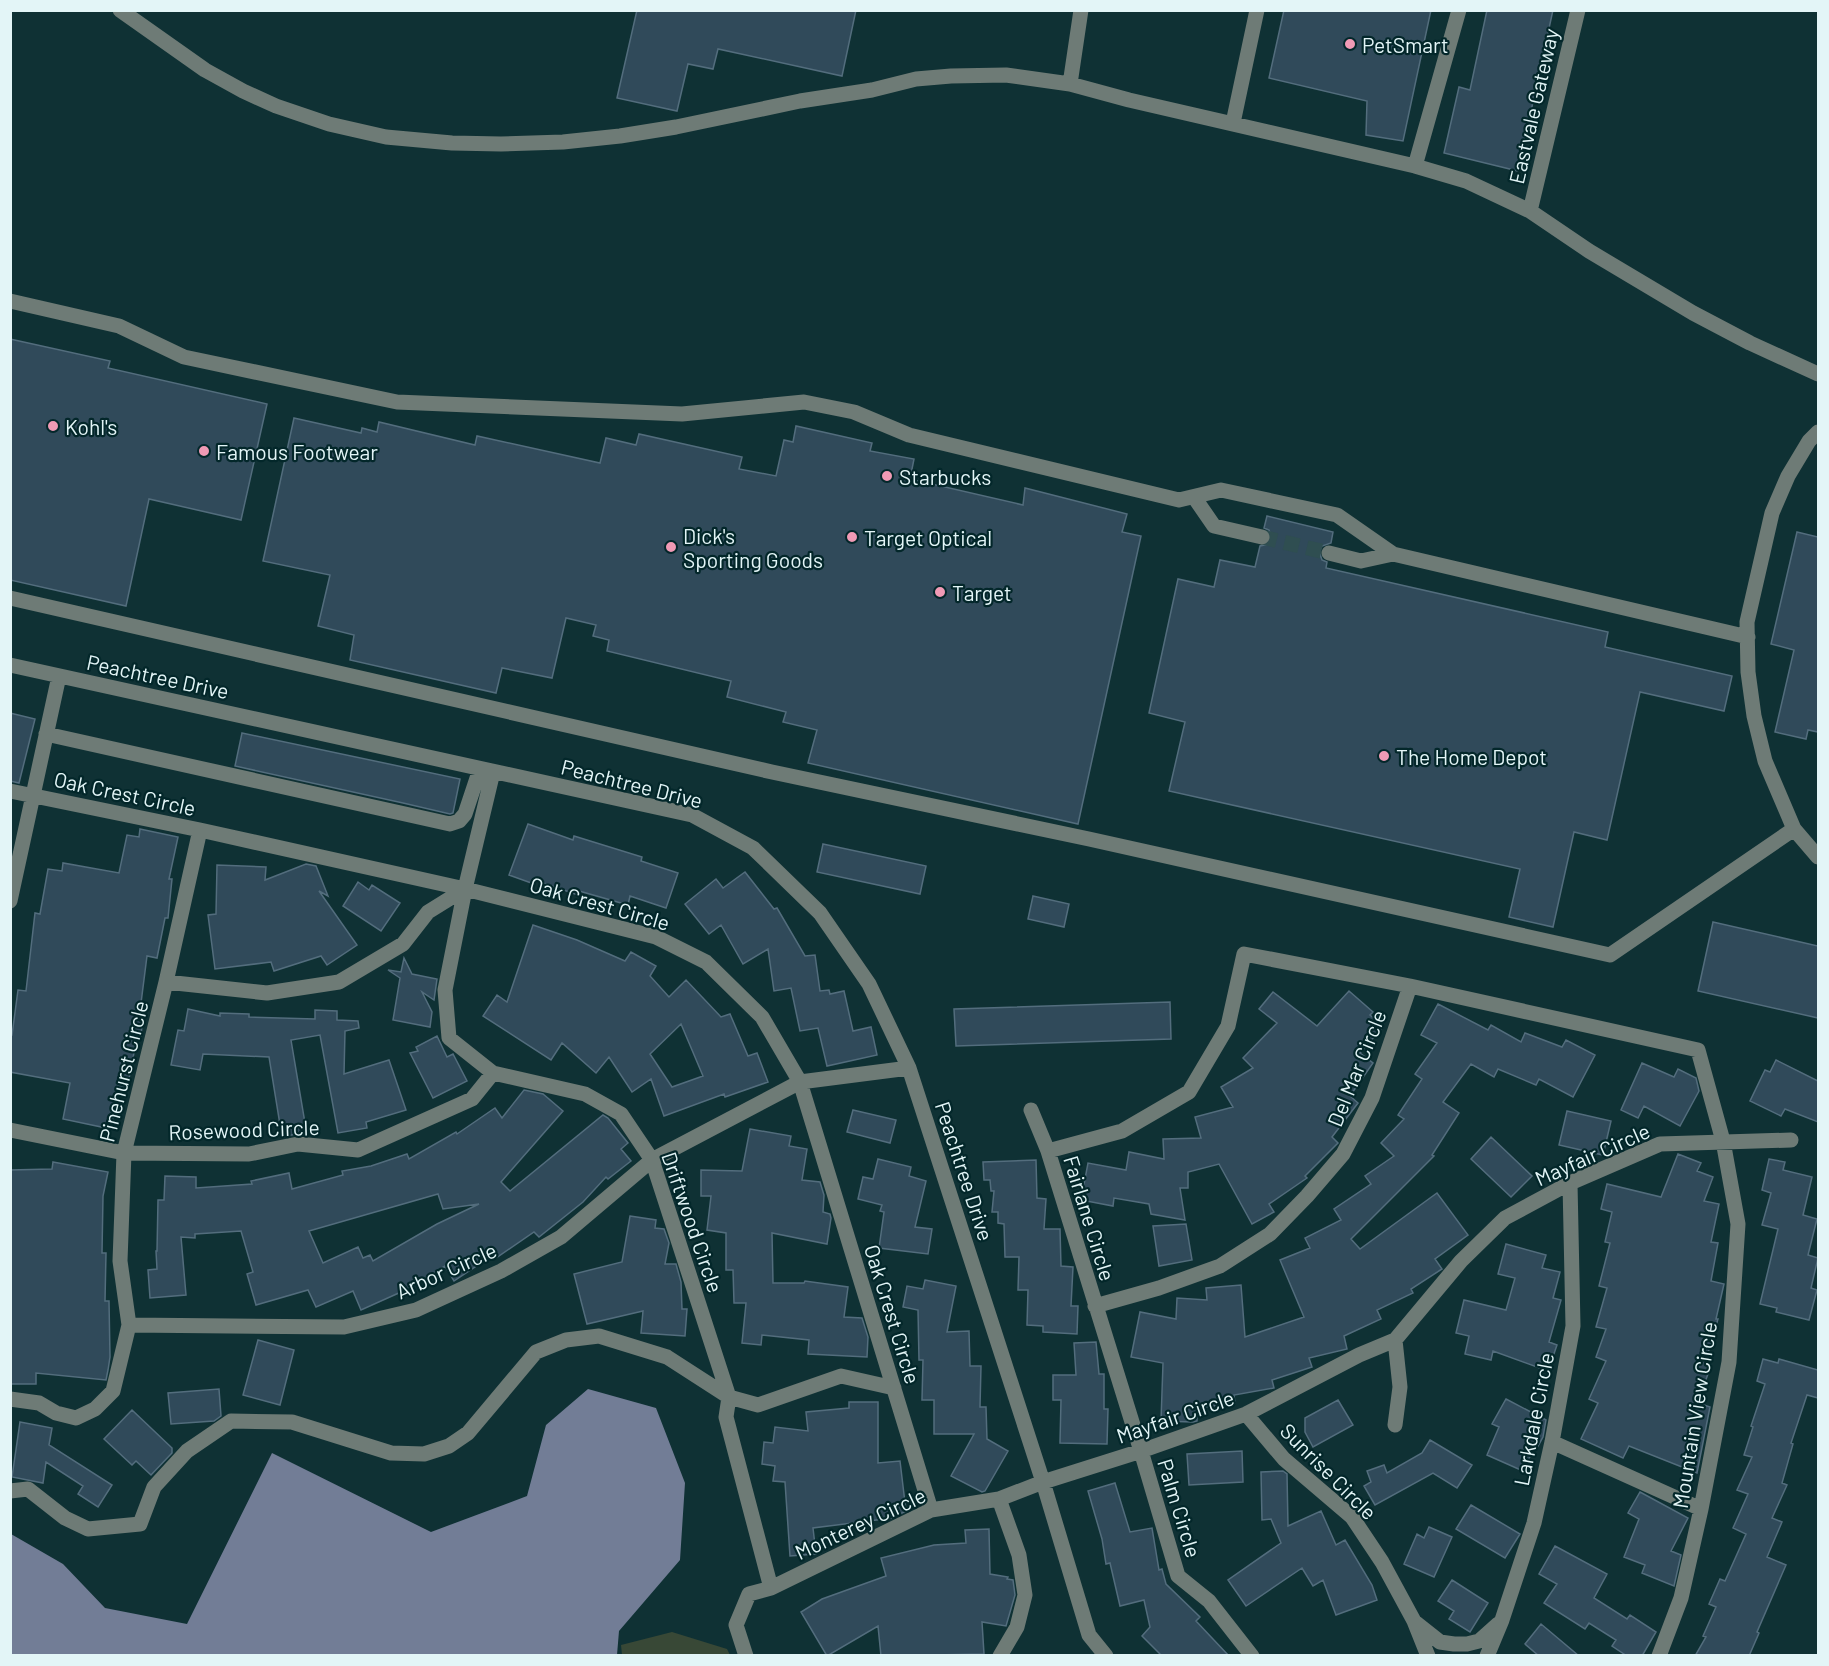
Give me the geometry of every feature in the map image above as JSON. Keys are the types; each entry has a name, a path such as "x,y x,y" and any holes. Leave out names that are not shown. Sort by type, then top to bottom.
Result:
{"street":[{"path":"120,10 206,70 243,91 276,106 329,124 386,137 501,144 553,142 620,136 676,127 800,101 872,90 916,78 1006,75 1070,84 1129,100 1415,166 1466,181 1530,211 1590,251 1694,313 1750,343 1818,374"},
{"path":"1070,84 1082,10"},
{"path":"1233,123 1257,10"},
{"path":"1415,166 1459,10"},
{"name":"Eastvale Gateway","path":"1530,211 1578,10"},
{"path":"10,302 119,326 184,357 397,402 682,414 804,402 854,412 909,435 1179,500 1221,490 1337,515 1393,554 1748,636"},
{"path":"1818,432 1809,441 1788,476 1772,513 1747,622 1748,672 1754,716 1765,761 1794,829 1818,857"},
{"path":"1194,496 1214,526 1262,537"},
{"path":"1329,553 1361,561 1393,554"},
{"path":"10,598 772,772 1101,842 1610,955 1794,829"},
{"name":"Peachtree Drive","path":"10,665 692,815 753,848 820,913 869,984 909,1068 1043,1482 1089,1635 1106,1656"},
{"path":"10,901 58,676"},
{"path":"46,734 450,824 459,821 465,814 486,770"},
{"name":"Driftwood Circle","path":"486,770 445,990 449,1038 493,1073 585,1094 621,1114 652,1160 729,1397 726,1417 771,1588"},
{"name":"Oak Crest Circle","path":"10,791 200,830 465,889 656,937 706,962 762,1017 800,1082 932,1510"},
{"name":"Pinehurst Circle","path":"129,1325 120,1261 124,1153 200,830"},
{"path":"166,982 267,993 339,982 403,944 428,912 465,889"},
{"name":"Fairlane Circle","path":"1141,1451 1048,1152 1122,1131 1189,1092 1228,1026 1244,954 1410,986"},
{"path":"1410,986 1698,1050 1723,1141"},
{"name":"Del Mar Circle","path":"1095,1306 1160,1288 1220,1266 1270,1234 1343,1154 1372,1098 1410,986"},
{"name":"Arbor Circle","path":"129,1325 344,1327 416,1311 501,1271 561,1237 652,1160 800,1082 909,1068"},
{"name":"Rosewood Circle","path":"10,1130 124,1153 249,1154 298,1144 358,1150 472,1099 493,1073"},
{"path":"1031,1110 1048,1152"},
{"name":"Mayfair Circle","path":"999,1499 1246,1414 1359,1355 1395,1340 1461,1261 1505,1218 1569,1183 1660,1143 1791,1140"},
{"name":"Mountain View Circle","path":"1659,1656 1681,1598 1701,1509 1729,1362 1738,1224 1723,1141"},
{"name":"Larkdale Circle","path":"1488,1656 1534,1523 1552,1442 1573,1326 1569,1183"},
{"path":"10,1399 39,1403 56,1413 76,1418 95,1408 113,1391 129,1325"},
{"path":"10,1491 28,1489 65,1518 88,1529 140,1524 154,1487 187,1451 231,1421 292,1422 391,1453 424,1454 449,1446 468,1433 537,1352 566,1340 599,1336 668,1357 729,1397 758,1405 841,1376 894,1388"},
{"path":"1395,1340 1400,1387 1395,1425"},
{"name":"Sunrise Circle","path":"1246,1414 1284,1460 1352,1517 1383,1562 1414,1621 1428,1656"},
{"path":"1552,1442 1701,1509"},
{"name":"Palm Circle","path":"1141,1451 1178,1576 1209,1600 1252,1656"},
{"path":"999,1499 1019,1555 1025,1595 1017,1627 1000,1656"},
{"name":"Monterey Circle","path":"746,1656 736,1625 749,1594 771,1588 932,1510 999,1499"},
{"path":"1414,1621 1440,1642 1461,1644 1479,1641 1502,1620"}],"green space":[{"path":"672,1632 727,1649 730,1655 622,1655 621,1645"}],"water":[{"path":"588,1389 656,1408 685,1483 680,1560 619,1631 617,1655 11,1655 11,1534 63,1564 105,1608 187,1624 272,1453 431,1532 527,1496 546,1425"}],"building":[{"path":"637,10 856,10 842,76 718,49 713,69 688,64 677,111 617,98"},
{"name":"PetSmart","path":"1284,10 1431,10 1403,141 1366,135 1367,101 1269,78"},
{"path":"1487,10 1553,10 1518,171 1444,153 1459,87 1470,90"},
{"path":"10,339 110,361 108,368 267,404 241,520 149,499 126,606 10,580"},
{"path":"294,418 361,433 362,428 377,432 379,422 475,445 477,436 600,463 606,438 636,445 639,434 742,457 739,469 776,476 784,440 793,442 796,426 872,443 870,451 914,459 910,479 1023,505 1025,488 1127,514 1122,532 1141,536 1078,824 808,763 817,730 783,722 786,712 727,697 731,681 607,651 609,640 593,636 596,625 566,618 552,678 502,668 496,693 350,660 354,635 318,626 330,575 263,561"},
{"name":"The Home Depot","path":"1267,516 1333,532 1331,543 1322,546 1319,551 1322,560 1327,562 1326,568 1608,632 1605,647 1732,676 1724,711 1640,692 1607,840 1574,832 1553,927 1509,917 1520,869 1169,791 1185,722 1149,713 1178,579 1214,587 1220,560 1255,567 1260,546 1269,544 1272,539 1269,530 1264,528"},
{"path":"1797,532 1818,537 1818,732 1808,730 1806,739 1775,732 1794,650 1771,644"},
{"path":"10,713 35,719 19,783 10,781"},
{"path":"242,733 460,779 453,813 235,766"},
{"path":"528,824 573,840 574,836 642,857 641,861 678,873 666,908 630,896 628,905 579,891 578,895 535,880 534,884 509,875"},
{"path":"140,829 178,837 169,879 172,879 168,918 165,918 157,958 147,956 140,1011 143,1011 141,1037 137,1037 127,1089 119,1087 111,1129 63,1119 70,1083 10,1072 10,1035 12,1035 18,990 26,991 35,913 40,914 48,869 62,871 63,863 119,873 127,835 139,837"},
{"path":"823,844 926,866 920,894 817,872"},
{"path":"306,864 316,866 328,896 319,891 357,945 327,965 321,956 274,971 271,962 215,969 208,915 216,914 217,865 266,867 265,880"},
{"path":"745,872 774,909 777,908 805,956 815,955 820,991 829,990 830,994 844,991 853,1031 871,1027 877,1055 827,1066 818,1028 800,1031 791,988 774,991 768,949 743,964 721,925 709,934 685,904 716,879 723,888"},
{"path":"358,882 369,890 372,885 400,903 381,931 343,906"},
{"path":"1033,896 1069,904 1064,927 1028,919"},
{"path":"1713,922 1818,946 1818,1018 1698,991"},
{"path":"533,925 577,940 625,961 631,952 656,966 650,976 669,997 686,980 721,1017 730,1014 748,1056 757,1053 768,1082 725,1097 724,1094 664,1116 651,1079 632,1092 609,1057 596,1073 562,1043 551,1060 483,1016 497,995 507,1002","holes":["681,1024 703,1076 672,1087 650,1054"]},
{"path":"404,958 412,974 437,979 434,1000 422,992 432,1012 430,1027 393,1020 400,978 388,970 401,972"},
{"path":"1349,991 1373,1012 1370,1015 1383,1027 1360,1053 1373,1063 1350,1096 1358,1103 1332,1137 1338,1143 1305,1176 1307,1178 1269,1204 1274,1212 1252,1224 1219,1164 1188,1172 1188,1188 1180,1188 1185,1220 1151,1214 1149,1204 1114,1198 1113,1206 1081,1200 1088,1163 1126,1170 1129,1152 1164,1159 1163,1139 1201,1138 1195,1117 1233,1107 1221,1087 1253,1068 1243,1058 1277,1023 1259,1009 1273,992 1317,1026"},
{"path":"1170,1002 1171,1039 956,1046 954,1009"},
{"path":"1438,1004 1488,1030 1491,1025 1521,1042 1525,1033 1562,1047 1566,1040 1595,1055 1573,1097 1539,1079 1536,1085 1498,1069 1494,1077 1471,1064 1443,1102 1459,1113 1432,1155 1434,1156 1351,1239 1360,1249 1437,1193 1468,1235 1435,1259 1442,1269 1411,1289 1413,1293 1377,1310 1381,1319 1344,1336 1347,1349 1309,1358 1312,1367 1272,1380 1274,1388 1234,1395 1235,1403 1197,1408 1197,1421 1161,1421 1163,1363 1131,1357 1140,1312 1176,1319 1177,1298 1207,1300 1206,1288 1241,1285 1245,1337 1304,1317 1280,1260 1310,1248 1305,1238 1341,1220 1334,1209 1371,1184 1365,1176 1394,1156 1381,1143 1404,1119 1398,1115 1422,1079 1415,1074 1437,1043 1421,1035"},
{"path":"188,1009 220,1016 220,1013 249,1014 249,1017 315,1019 315,1010 337,1011 337,1020 358,1021 359,1028 345,1031 344,1074 389,1060 406,1110 366,1122 367,1128 338,1133 320,1035 291,1040 307,1135 296,1134 282,1137 269,1057 203,1054 200,1070 171,1065 178,1030 184,1031"},
{"path":"437,1036 447,1057 453,1054 467,1081 433,1098 410,1053 418,1051 416,1047"},
{"path":"1776,1060 1818,1081 1818,1122 1785,1109 1781,1116 1750,1101 1765,1070 1770,1072"},
{"path":"1642,1063 1674,1077 1678,1069 1696,1078 1699,1091 1680,1126 1644,1106 1638,1118 1621,1110"},
{"path":"524,1090 543,1094 563,1111 501,1182 510,1191 603,1115 628,1143 621,1149 631,1161 608,1179 606,1177 583,1202 539,1237 534,1232 496,1258 493,1255 454,1281 445,1266 401,1292 361,1310 353,1291 316,1307 308,1290 256,1305 247,1274 253,1272 241,1231 195,1234 195,1238 181,1237 186,1295 150,1298 148,1270 157,1269 158,1200 164,1200 165,1176 196,1177 196,1188 252,1184 251,1181 289,1173 292,1189 343,1175 342,1171 371,1166 407,1154 409,1159 456,1132 457,1134 495,1108 502,1118","holes":["438,1194 443,1209 479,1204 437,1224 373,1261 370,1255 363,1258 358,1247 323,1263 309,1231"]},
{"path":"853,1110 896,1120 890,1143 847,1132"},
{"path":"1567,1111 1611,1121 1603,1155 1559,1145"},
{"path":"750,1129 791,1136 789,1146 807,1149 802,1180 820,1182 824,1195 823,1212 830,1214 831,1218 827,1244 772,1233 773,1283 804,1283 805,1281 848,1287 844,1317 862,1318 868,1337 867,1357 808,1354 809,1340 762,1335 761,1345 742,1343 746,1303 734,1303 733,1270 726,1270 726,1233 707,1230 711,1196 701,1196 701,1170 742,1171"},
{"path":"1491,1137 1532,1176 1511,1197 1471,1159"},
{"path":"1678,1154 1701,1163 1697,1171 1713,1177 1704,1201 1719,1204 1711,1242 1718,1243 1711,1281 1724,1284 1716,1319 1718,1319 1705,1363 1711,1365 1698,1403 1710,1407 1697,1473 1629,1446 1623,1458 1581,1439 1598,1403 1589,1399 1606,1361 1596,1357 1606,1329 1596,1327 1607,1288 1599,1286 1610,1243 1605,1242 1612,1212 1601,1209 1607,1184 1661,1197"},
{"path":"878,1159 911,1167 909,1176 926,1181 915,1227 932,1229 928,1254 879,1248 884,1212 880,1211 882,1205 858,1199 863,1177 873,1179"},
{"path":"1769,1159 1785,1162 1783,1170 1812,1177 1803,1215 1817,1219 1808,1255 1818,1258 1811,1288 1817,1290 1809,1320 1776,1312 1777,1308 1760,1304 1778,1229 1762,1225 1771,1193 1762,1190"},
{"path":"1036,1160 1037,1198 1046,1199 1044,1229 1060,1229 1061,1266 1073,1267 1071,1306 1078,1306 1077,1334 1043,1332 1043,1326 1027,1325 1028,1290 1018,1290 1019,1257 1005,1257 1004,1224 998,1223 998,1212 992,1212 994,1191 991,1191 990,1180 984,1180 983,1162"},
{"path":"53,1162 108,1172 103,1196 102,1253 106,1253 105,1301 109,1301 110,1357 108,1370 106,1380 36,1373 36,1384 10,1384 10,1170 52,1169"},
{"path":"630,1216 656,1220 655,1228 664,1229 669,1243 665,1264 676,1264 681,1282 682,1309 687,1309 685,1336 641,1333 643,1311 587,1324 574,1274 622,1262"},
{"path":"1186,1224 1192,1260 1159,1266 1153,1226"},
{"path":"1506,1244 1546,1255 1542,1268 1560,1272 1553,1298 1561,1300 1549,1342 1557,1345 1548,1371 1493,1351 1491,1360 1465,1354 1469,1336 1456,1333 1464,1300 1506,1310 1515,1278 1498,1274"},
{"path":"925,1280 956,1286 947,1332 969,1331 970,1366 981,1366 980,1407 986,1407 987,1439 1008,1451 985,1491 982,1492 951,1476 974,1434 934,1434 934,1400 922,1400 923,1360 919,1360 918,1310 903,1307 907,1286 923,1289"},
{"path":"258,1340 294,1350 280,1405 243,1395"},
{"path":"1096,1342 1099,1374 1104,1374 1104,1409 1108,1409 1107,1444 1060,1443 1061,1400 1053,1400 1053,1375 1076,1375 1074,1343"},
{"path":"1763,1359 1778,1363 1779,1359 1818,1370 1818,1398 1807,1395 1791,1443 1793,1444 1782,1483 1787,1485 1772,1518 1782,1522 1767,1557 1786,1565 1749,1656 1695,1656 1706,1637 1703,1636 1716,1607 1709,1604 1720,1579 1725,1581 1746,1534 1733,1528 1748,1494 1737,1490 1752,1457 1744,1455 1765,1384 1757,1381"},
{"path":"219,1389 221,1416 214,1421 171,1424 168,1393"},
{"path":"1506,1399 1546,1420 1543,1437 1537,1448 1535,1446 1523,1471 1487,1455 1499,1427 1492,1424"},
{"path":"1338,1400 1353,1425 1313,1447 1305,1432 1305,1418"},
{"path":"849,1402 878,1402 878,1463 900,1461 906,1511 892,1518 813,1528 816,1554 790,1556 785,1482 773,1481 775,1466 762,1464 764,1442 773,1443 775,1427 808,1431 806,1412 849,1408"},
{"path":"132,1410 172,1448 172,1453 151,1475 136,1461 132,1465 104,1439"},
{"path":"20,1422 52,1428 49,1445 112,1485 98,1507 78,1494 83,1486 46,1462 43,1483 12,1477"},
{"path":"1430,1440 1472,1465 1457,1488 1433,1473 1375,1505 1364,1486 1371,1482 1367,1471 1384,1465 1387,1473 1422,1453"},
{"path":"1242,1451 1243,1482 1189,1485 1187,1454"},
{"path":"1283,1471 1287,1474 1288,1526 1321,1511 1336,1545 1345,1540 1372,1585 1377,1600 1336,1615 1323,1580 1313,1586 1302,1568 1246,1606 1228,1580 1281,1543 1271,1519 1262,1520 1261,1472"},
{"path":"1115,1483 1130,1532 1152,1528 1159,1570 1162,1569 1166,1584 1200,1617 1196,1621 1229,1656 1162,1656 1142,1636 1150,1627 1144,1600 1120,1606 1110,1563 1106,1564 1102,1539 1088,1491"},
{"path":"1640,1492 1688,1518 1671,1551 1681,1555 1674,1586 1642,1573 1645,1565 1624,1557 1639,1519 1628,1513"},
{"path":"1471,1505 1520,1534 1505,1558 1456,1529"},
{"path":"1429,1527 1452,1537 1434,1577 1404,1564 1417,1534 1424,1538"},
{"path":"989,1529 990,1574 1013,1580 1015,1595 1006,1626 982,1622 984,1654 881,1656 878,1626 827,1656 801,1612 822,1599 886,1576 881,1558 934,1545 966,1543 965,1530"},
{"path":"1555,1546 1607,1574 1594,1598 1627,1619 1630,1615 1656,1632 1642,1656 1627,1656 1612,1646 1616,1640 1589,1623 1585,1629 1544,1603 1557,1584 1539,1574"},
{"path":"1452,1580 1488,1603 1470,1632 1449,1619 1454,1611 1438,1601"},
{"path":"1541,1624 1579,1656 1539,1656 1525,1644"}],"tunnel":[{"path":"1262,537 1329,553"}],"place":[{"name":"PetSmart","path":"1350,44"},
{"name":"Kohl's","path":"53,426"},
{"name":"Famous Footwear","path":"204,451"},
{"name":"Starbucks","path":"887,476"},
{"name":"Target Optical","path":"852,537"},
{"name":"Dick's Sporting Goods","path":"671,547"},
{"name":"Target","path":"940,592"},
{"name":"The Home Depot","path":"1384,756"}]}
